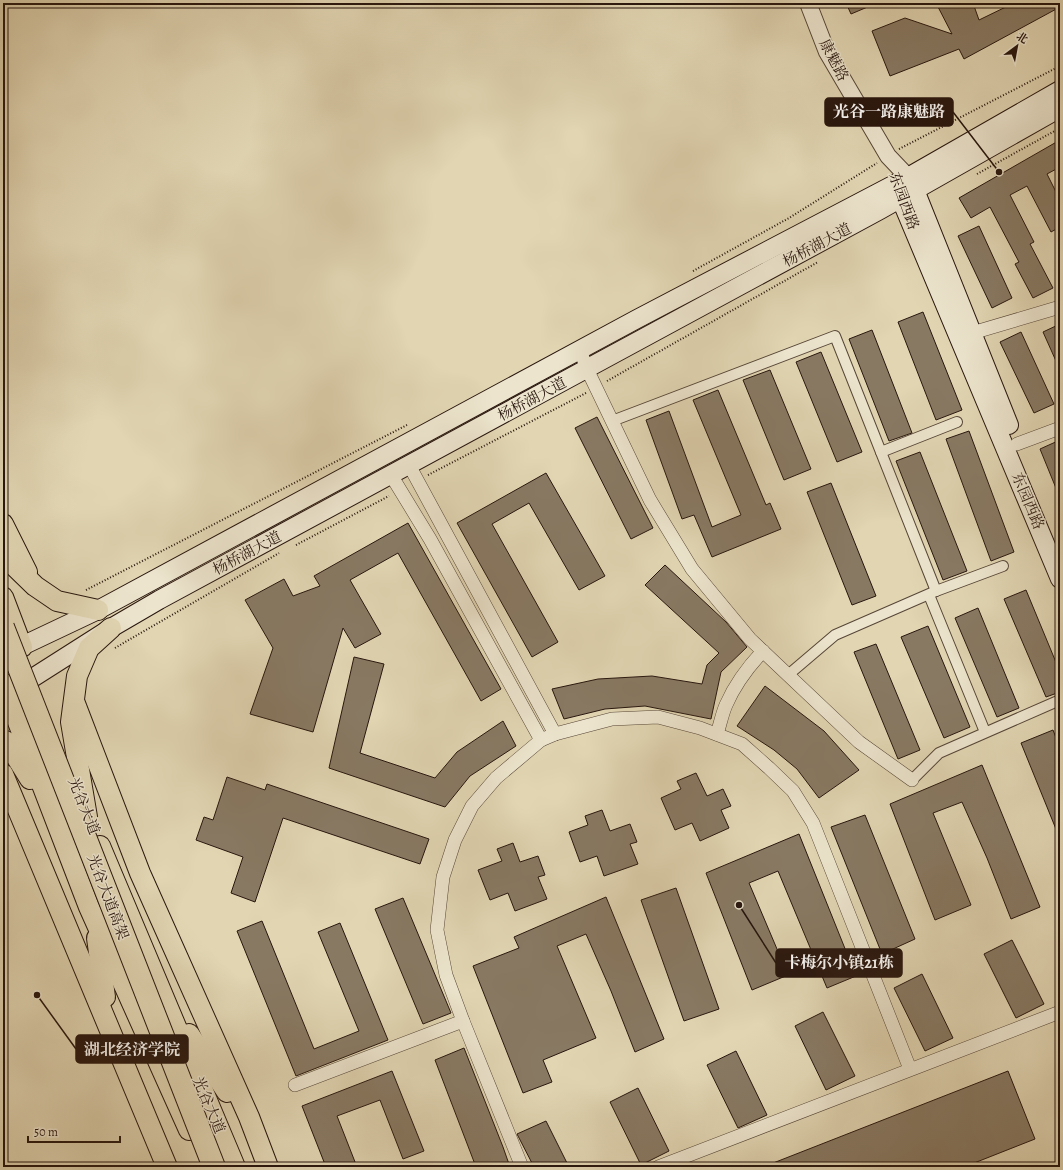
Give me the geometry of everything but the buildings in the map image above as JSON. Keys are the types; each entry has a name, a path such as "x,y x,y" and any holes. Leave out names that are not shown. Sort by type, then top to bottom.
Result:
{"highway":[{"name":"光谷大道高架","path":"3,627 214,1167"},
{"name":"光谷大道高架","path":"9,651 51,777 199,1167"}],"main road":[{"name":"杨桥湖大道","path":"3,685 34,677 111,628 160,600 395,482 409,465 880,210 904,187 1060,90"},
{"name":"杨桥湖大道","path":"9,651 98,610 580,350 1060,108"},
{"name":"东园西路","path":"904,187 972,333 1060,551"},
{"name":"东园西路","path":"904,187 1060,579"},
{"path":"3,524 34,586"},
{"path":"3,555 34,586 57,600 98,610"},
{"name":"光谷大道","path":"3,597 9,651 34,677 87,817 235,1167"},
{"path":"87,817 71,722 76,676 89,648 111,628"},
{"name":"光谷大道","path":"3,685 94,918 204,1167"},
{"path":"74,701 140,873 255,1134 268,1167"},
{"path":"3,740 7,742 56,821"},
{"path":"3,774 167,1167"},
{"path":"94,918 101,973 113,1036"},
{"path":"160,989 255,1134"}],"street":[{"name":"康魅路","path":"808,3 827,52 888,156"},
{"name":"东园西路","path":"888,156 904,187"},
{"path":"972,333 1060,307"},
{"path":"612,421 835,336 881,452 932,593 985,732"},
{"path":"580,350 587,369 597,387 650,500 692,570 750,639 858,742 912,780 939,752 1060,700"},
{"path":"881,452 957,422"},
{"path":"1017,444 1060,428"},
{"path":"409,465 555,734"},
{"path":"395,482 430,540 541,740"},
{"path":"788,675 836,635 932,593 1003,566"},
{"path":"717,734 726,705 740,680 763,651"},
{"path":"522,1167 446,976 437,930 443,877 455,840 472,806 496,778 541,740 555,734 612,719 658,716 717,734 742,744 793,791 813,823 910,1069"},
{"path":"658,1167 1060,1012"},
{"path":"295,1085 463,1021"}],"path":[{"path":"687,275 789,218 902,147 1060,66"},
{"path":"976,174 1060,128"},
{"path":"418,481 597,387 824,259"},
{"path":"63,602 413,422"},
{"path":"291,547 395,482"},
{"path":"114,648 284,551"}],"place":[{"name":"光谷一路康魅路","path":"999,172"},
{"name":"卡梅尔小镇21栋","path":"739,905"},
{"name":"湖北经济学院","path":"37,995"}]}
